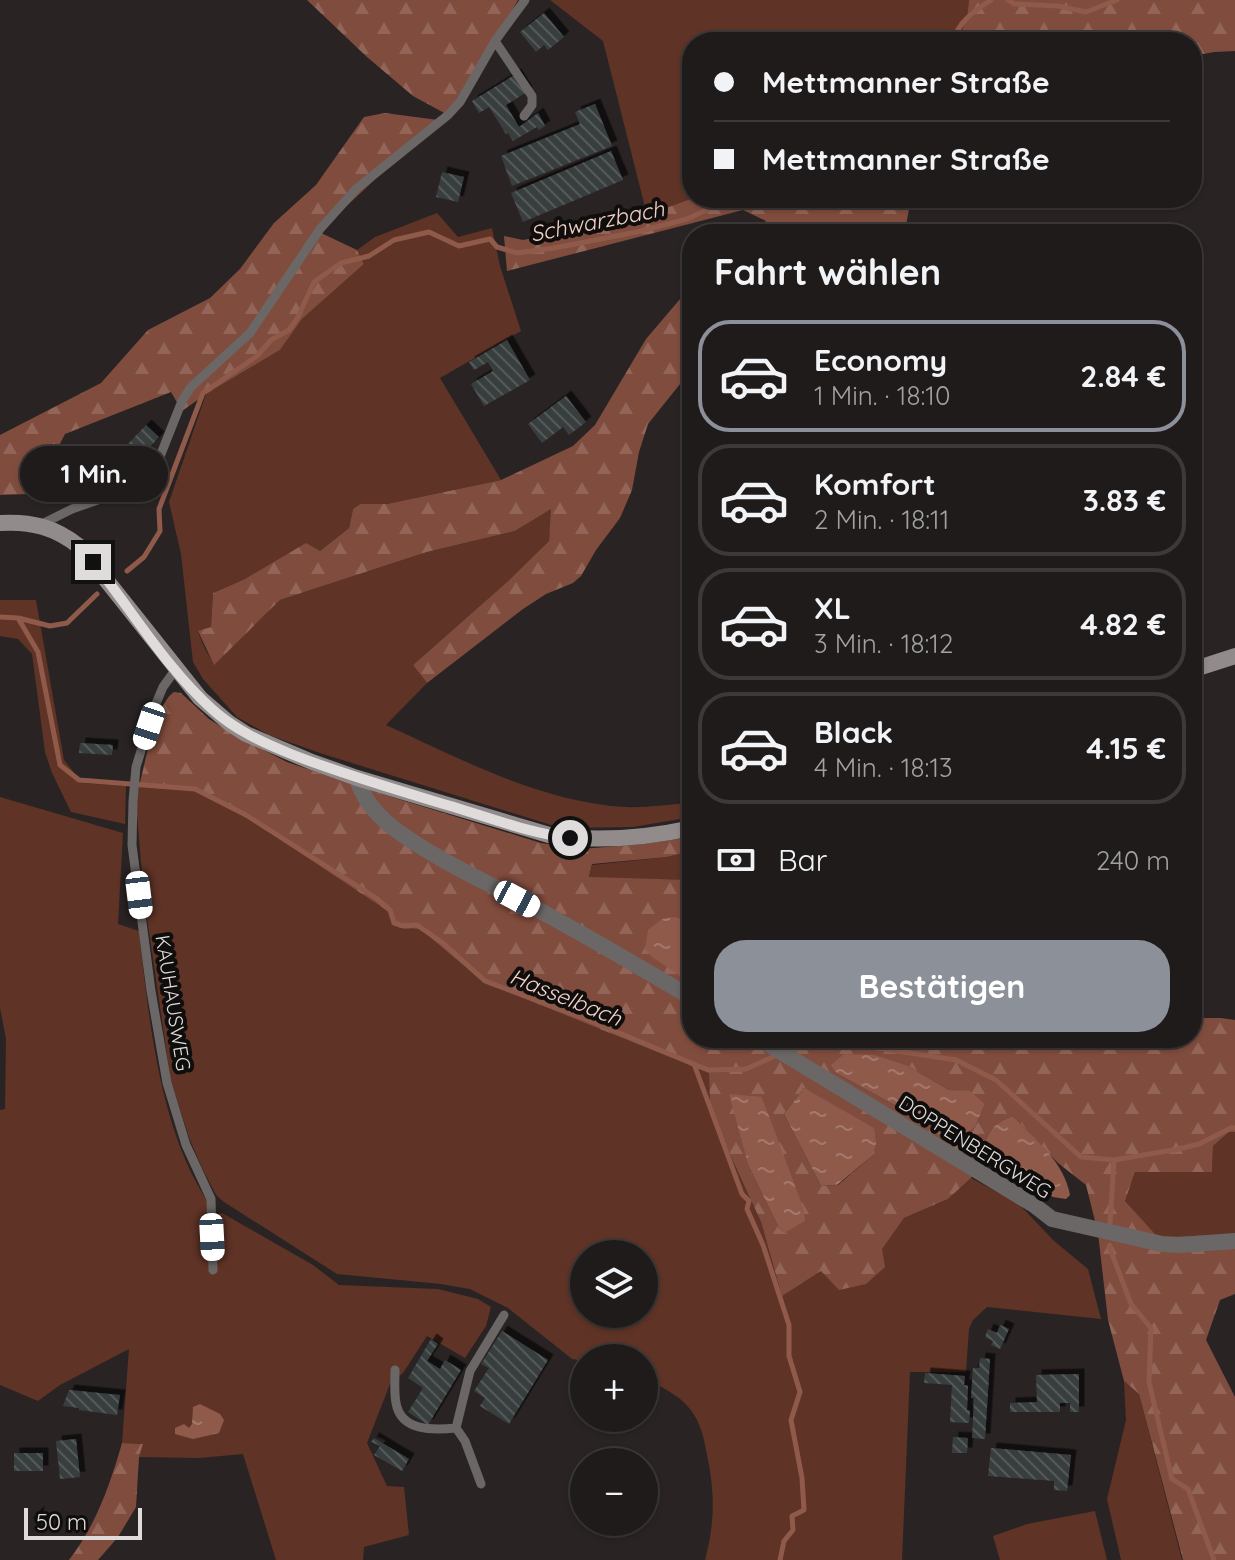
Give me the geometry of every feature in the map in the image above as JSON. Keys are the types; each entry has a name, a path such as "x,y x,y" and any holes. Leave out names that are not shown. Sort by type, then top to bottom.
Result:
{"main road":[{"path":"0,523 40,525 80,547 213,711 246,734 357,778 549,835 594,838 682,830"},
{"path":"1202,667 1235,656"}],"street":[{"path":"357,778 361,792 372,807 419,846 589,936 682,992"},
{"name":"DOPPENBERGWEG","path":"774,1048 1034,1205 1052,1219 1162,1244 1235,1241"}],"lane":[{"path":"40,525 72,509 129,489 150,475 191,387 250,333 320,229 356,189 460,102 495,41 525,0"},
{"path":"495,41 532,96 532,105 524,116"},
{"name":"KAUHAUSWEG","path":"176,669 163,687 155,706 136,767 132,845 151,991 167,1083 186,1145 211,1199 213,1270"},
{"path":"481,1484 465,1441 456,1428 470,1371 504,1315"},
{"path":"395,1370 395,1402 402,1417 416,1427 433,1430 456,1428"}],"shaded area":[{"path":"550,0 969,0 962,32 682,32 682,202 647,215 603,41"},
{"path":"437,213 458,237 492,228 500,266 521,331 440,378 501,480 387,504 360,504 353,509 349,528 320,551 213,593 211,627 198,632 205,649 214,664 280,600 427,552 515,531 552,508 549,541 413,665 427,683 386,725 532,788 562,797 624,807 682,804 682,819 633,827 561,828 323,754 269,735 237,717 203,679 193,662 181,554 169,502 206,394 280,350 302,319 364,264 357,250 375,237"},
{"path":"0,600 36,600 64,760 82,783 126,786 125,824 71,812 45,752 32,654 18,639 0,636"},
{"path":"139,786 194,791 241,814 389,912 399,928 420,929 483,982 709,1073 710,1111 761,1222 782,1295 821,1271 881,1249 904,1218 948,1199 971,1178 1019,1204 1053,1240 1088,1269 1101,1319 987,1307 973,1320 969,1329 966,1372 910,1372 902,1560 705,1560 711,1533 713,1495 702,1431 685,1404 658,1385 658,1344 570,1344 570,1357 508,1308 470,1289 337,1274 216,1195 190,1140 171,1082 144,897 136,803"},
{"path":"0,797 123,833 118,924 139,931 153,1040 170,1116 182,1152 217,1214 222,1213 313,1265 339,1285 438,1289 478,1299 491,1307 486,1326 465,1358 427,1336 403,1373 390,1384 367,1443 387,1486 404,1487 409,1535 364,1547 363,1560 276,1560 243,1454 199,1458 139,1457 143,1444 122,1443 129,1349 60,1385 38,1401 0,1385 0,1110 5,1109 6,1039 0,1008"},
{"path":"682,853 682,880 589,878 592,865"},
{"path":"1229,1132 1235,1132 1235,1234 1162,1244 1125,1201 1135,1172 1212,1172 1213,1146"},
{"path":"1124,1381 1139,1394 1182,1560 1121,1560 1107,1499 1126,1420"},
{"path":"1095,1511 1107,1560 1000,1560 993,1536 1027,1524"}],"green space":[{"path":"307,0 518,0 448,115 413,96"},
{"path":"969,0 1235,0 1235,51 1202,54 1202,32 962,32"},
{"path":"385,113 438,120 319,232 357,250 364,264 302,319 280,350 182,411 171,392 65,434 51,461 104,461 109,478 57,493 0,495 0,435 101,383 148,330 210,298 240,269 274,223 316,185 364,117"},
{"path":"682,202 682,208 909,208 906,224 762,224 766,221 743,210 507,271 504,236 523,240 647,215"},
{"path":"682,297 682,382 648,424 632,490 620,518 573,583 546,594 523,609 427,683 413,665 549,541 551,509 515,531 427,552 280,600 214,665 198,631 211,627 213,593 245,579 306,543 320,551 349,528 353,509 360,504 387,504 501,480 573,446 595,425 646,339"},
{"path":"174,692 181,693 209,719 287,762 541,843 581,849 682,838 682,853 592,864 589,877 682,880 682,1048 1202,1048 1202,1018 1235,1020 1235,1132 1229,1132 1213,1146 1212,1172 1135,1172 1125,1201 1163,1243 1173,1237 1235,1234 1235,1294 1220,1300 1206,1340 1235,1397 1235,1560 1183,1560 1139,1394 1124,1381 1108,1320 1098,1233 1086,1185 1058,1163 1013,1116 996,1125 990,1133 982,1150 984,1155 971,1178 948,1199 904,1218 882,1249 885,1267 866,1284 839,1290 821,1271 782,1296 761,1222 710,1111 709,1073 483,982 420,929 399,928 389,912 241,814 194,791 139,786 162,708","holes":["832,1065 908,1066 949,1090 970,1092 985,1104 976,1125 953,1137 836,1073","804,1088 872,1156 838,1185 821,1186 784,1114","753,1097 762,1097 771,1123 785,1233 779,1228 749,1167"]},
{"path":"122,1443 143,1444 139,1457 136,1507 118,1537 98,1560 69,1560 101,1504"}],"water":[{"path":"662,919 682,919 682,977 645,949 648,930"},
{"path":"844,1054 874,1055 908,1066 949,1090 970,1091 985,1104 976,1125 962,1139 953,1137 836,1073 831,1065"},
{"path":"804,1088 874,1128 876,1144 872,1156 837,1185 821,1186 784,1114"},
{"path":"729,1094 762,1097 804,1210 805,1221 784,1233 749,1167"},
{"path":"1013,1116 1055,1161 1067,1183 1070,1195 1066,1199 1053,1197 984,1155 982,1150 993,1128"},
{"path":"200,1404 220,1414 224,1420 219,1433 193,1439 175,1434 175,1428 184,1424 189,1428 193,1407"}],"building":[{"path":"544,13 564,37 548,50 544,45 536,52 520,32"},
{"path":"516,74 527,92 506,105 519,127 538,113 545,126 539,130 537,127 513,141 489,107 479,113 472,101"},
{"path":"595,104 612,146 512,186 501,156 580,124 575,112"},
{"path":"611,151 623,180 523,222 511,193"},
{"path":"442,172 464,177 458,202 436,197"},
{"path":"507,340 530,380 484,406 471,384 493,371 488,362 474,370 469,362"},
{"path":"566,396 586,422 569,435 563,427 542,443 528,424"},
{"path":"146,425 159,437 138,461 124,448"},
{"path":"80,743 113,745 112,755 79,753"},
{"path":"1000,1325 1009,1329 1000,1349 991,1345 993,1341 985,1337 988,1329 997,1333"},
{"path":"502,1331 548,1360 509,1424 480,1406 485,1398 474,1391 489,1368 481,1364"},
{"path":"431,1339 438,1344 427,1361 440,1369 445,1360 461,1370 428,1425 408,1412 423,1388 408,1378"},
{"path":"980,1358 990,1359 985,1439 972,1438 973,1368 979,1368"},
{"path":"925,1373 965,1376 969,1423 950,1422 952,1385 924,1383"},
{"path":"1079,1374 1079,1412 1070,1412 1070,1403 1060,1403 1060,1412 1010,1412 1010,1403 1037,1402 1036,1375"},
{"path":"69,1390 120,1395 117,1415 63,1406"},
{"path":"953,1437 968,1438 967,1453 952,1453"},
{"path":"374,1438 409,1459 402,1471 374,1455 380,1446 371,1442"},
{"path":"76,1439 80,1477 60,1479 56,1441"},
{"path":"991,1448 1071,1455 1067,1491 1054,1490 1054,1481 988,1476"},
{"path":"14,1453 43,1453 43,1471 14,1471"}],"waterway":[{"name":"Schwarzbach","path":"957,32 973,13 991,0"},
{"name":"Schwarzbach","path":"1008,0 1014,4 1058,6 1086,12 1117,0"},
{"name":"Schwarzbach","path":"127,571 144,557 160,531 159,509 203,393 257,356 271,340 289,330 314,282 341,263 369,256 394,240 429,232 459,246 490,239 497,247 517,253 637,232 687,219 711,208"},
{"name":"Schwarzbach","path":"0,617 50,626 67,623 97,594"},
{"name":"Hasselbach","path":"18,618 38,652 60,765 79,780 195,789 246,815 376,898 390,910 394,923 417,925 443,943 485,981 708,1070 746,1069 777,1055"},
{"name":"Hasselbach","path":"786,1051 800,1048"},
{"name":"Hasselbach","path":"878,1048 956,1060 996,1080 1081,1157 1114,1160 1179,1149 1235,1128"},
{"path":"694,1064 742,1194 749,1201 747,1209 763,1245 789,1325 789,1356 800,1392 791,1420 802,1478 804,1510 792,1516 793,1530 784,1541 780,1560"},
{"path":"1110,1223 1114,1160"},
{"path":"1109,1246 1131,1304 1151,1328 1149,1382 1172,1479 1188,1489 1214,1560"}],"route":[{"path":"93,562 200,698 246,734 357,778 533,831 570,838"}]}
